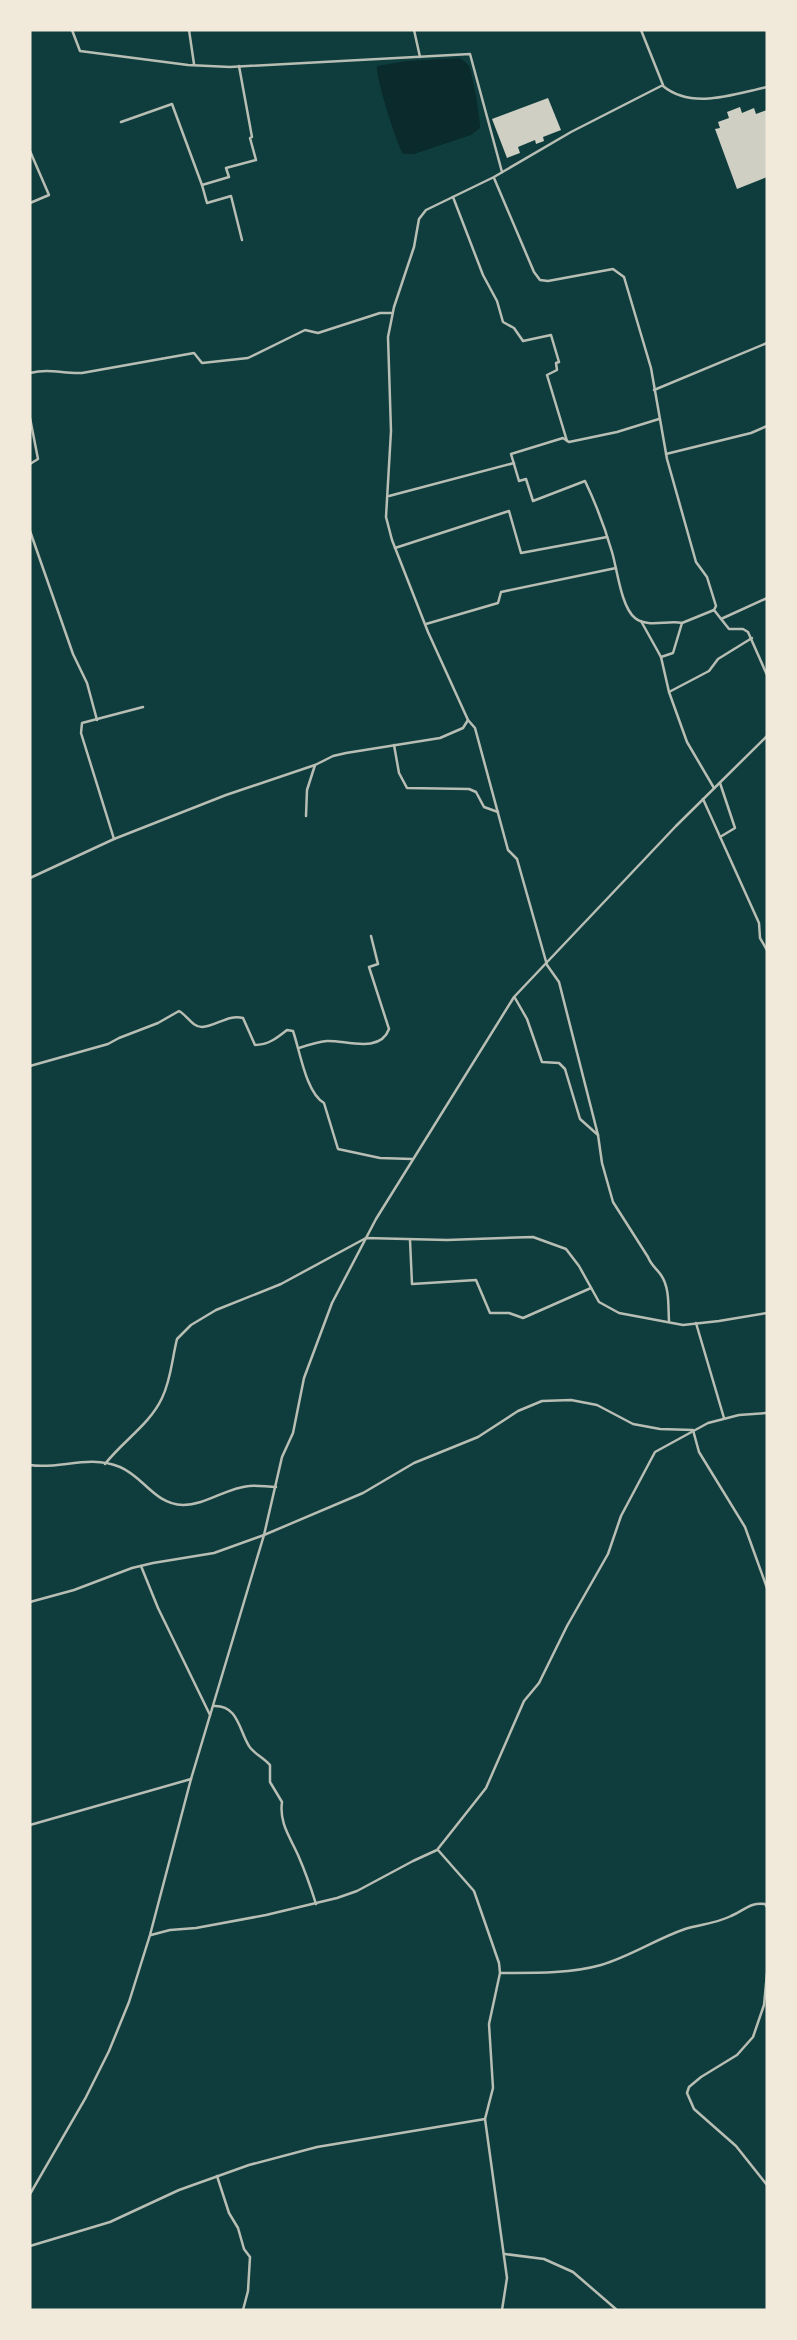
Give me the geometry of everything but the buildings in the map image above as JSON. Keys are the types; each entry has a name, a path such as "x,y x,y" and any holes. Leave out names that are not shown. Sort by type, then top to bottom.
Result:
{"street":[{"path":"72,30 80,51 194,65 239,66 471,54 502,172"},
{"path":"189,30 194,65"},
{"path":"414,30 421,58"},
{"path":"641,30 663,85 673,94 706,99 767,87"},
{"path":"202,185 229,177 226,168 256,160 239,66"},
{"path":"663,85 571,132 494,177 426,210 419,219 414,247 388,337 391,431 386,517 395,548 425,624 468,720 475,728 508,850 517,859 547,965 559,982 612,1202 652,1266 663,1277 668,1295 669,1321"},
{"path":"121,122 172,104 207,203 231,196 242,240"},
{"path":"30,152 49,195 30,202"},
{"path":"494,177 534,272 540,280 613,269 624,277 651,368 666,454 696,562 707,577 715,610 729,629 743,629 752,638 767,675"},
{"path":"453,197 483,275 497,300 503,322 514,328 523,341 551,335 559,362 556,363 557,370 547,375 568,441"},
{"path":"30,373 47,369 68,374 82,373 194,353 202,363 230,361 257,355 305,330 317,332 380,313 393,313"},
{"path":"654,390 767,343"},
{"path":"30,418 38,459 30,464"},
{"path":"659,419 617,432 568,441 563,438 512,454 519,481 526,479 533,500 585,481 607,537 619,582 632,616 641,621 682,623 715,610"},
{"path":"666,454 751,433 767,426"},
{"path":"388,496 514,463"},
{"path":"395,548 509,511 521,553 607,537"},
{"path":"30,530 73,654 87,683 97,720"},
{"path":"425,624 498,603 501,593 616,568"},
{"path":"721,619 767,598"},
{"path":"641,621 661,657 669,692 687,742 714,788"},
{"path":"661,657 673,653 682,623"},
{"path":"669,692 709,671 718,659 752,638"},
{"path":"114,839 81,733 82,723 143,708"},
{"path":"30,878 114,839 333,756 426,741 452,734 463,728 468,720"},
{"path":"30,2194 86,2096 109,2051 129,2002 150,1935 191,1779 264,1535 282,1457 293,1433 304,1378 332,1303 412,1159 514,997 703,799 767,736"},
{"path":"394,745 399,773 407,788 469,789 476,792 484,807 498,812"},
{"path":"306,816 307,790 315,765"},
{"path":"720,783 735,828 720,837"},
{"path":"703,799 759,923 760,938 767,950"},
{"path":"299,1048 326,1041 360,1045 384,1038 387,1034 369,967 378,964 371,936"},
{"path":"514,997 527,1020 542,1062 559,1063 565,1069 580,1119 597,1135"},
{"path":"30,1066 108,1044 181,1011 194,1025 202,1027 236,1016 243,1018 255,1045 273,1040 286,1030 293,1031 315,1098 324,1103 338,1149 380,1158 412,1159"},
{"path":"105,1464 118,1446 141,1427 162,1400 177,1339 181,1333 216,1310 281,1284 366,1238 410,1240 533,1237 566,1250 579,1266 599,1302 619,1313 683,1325 767,1313"},
{"path":"410,1240 412,1284 476,1280 490,1312 509,1313 523,1318 592,1288"},
{"path":"696,1323 724,1418"},
{"path":"30,1602 74,1590 141,1566 205,1556 264,1535 363,1493 414,1463 478,1437 519,1411 542,1401 571,1399 597,1405 633,1424 660,1429 693,1430"},
{"path":"150,1935 316,1904 357,1891 438,1850 486,1788 524,1701 539,1683 608,1553 621,1516 655,1452 693,1430 724,1418 767,1413"},
{"path":"693,1430 699,1452 745,1527 767,1588"},
{"path":"30,1465 79,1461 119,1467 133,1475 161,1500 181,1505 196,1504 250,1486 276,1487"},
{"path":"141,1566 158,1608 211,1716"},
{"path":"214,1706 223,1706 229,1710 244,1733 250,1749 270,1765 270,1782 282,1801 285,1829 299,1856 316,1904"},
{"path":"30,1825 191,1779"},
{"path":"438,1850 474,1891 495,1946 500,1973 489,2024 493,2080 485,2119 504,2254 507,2290 502,2310"},
{"path":"500,1973 534,1973 598,1966 631,1955 688,1928 733,1916 751,1904 765,1904 767,1907"},
{"path":"767,1973 764,2005 753,2037 737,2055 701,2077 687,2092 694,2109 736,2146 767,2185"},
{"path":"30,2246 110,2222 178,2190 217,2176 317,2147 485,2119"},
{"path":"217,2176 229,2213 250,2257 248,2291 243,2310"},
{"path":"504,2254 544,2259 573,2272 617,2310"}],"water":[{"path":"460,58 470,70 480,128 471,135 414,154 403,154 379,82 377,66"}]}
